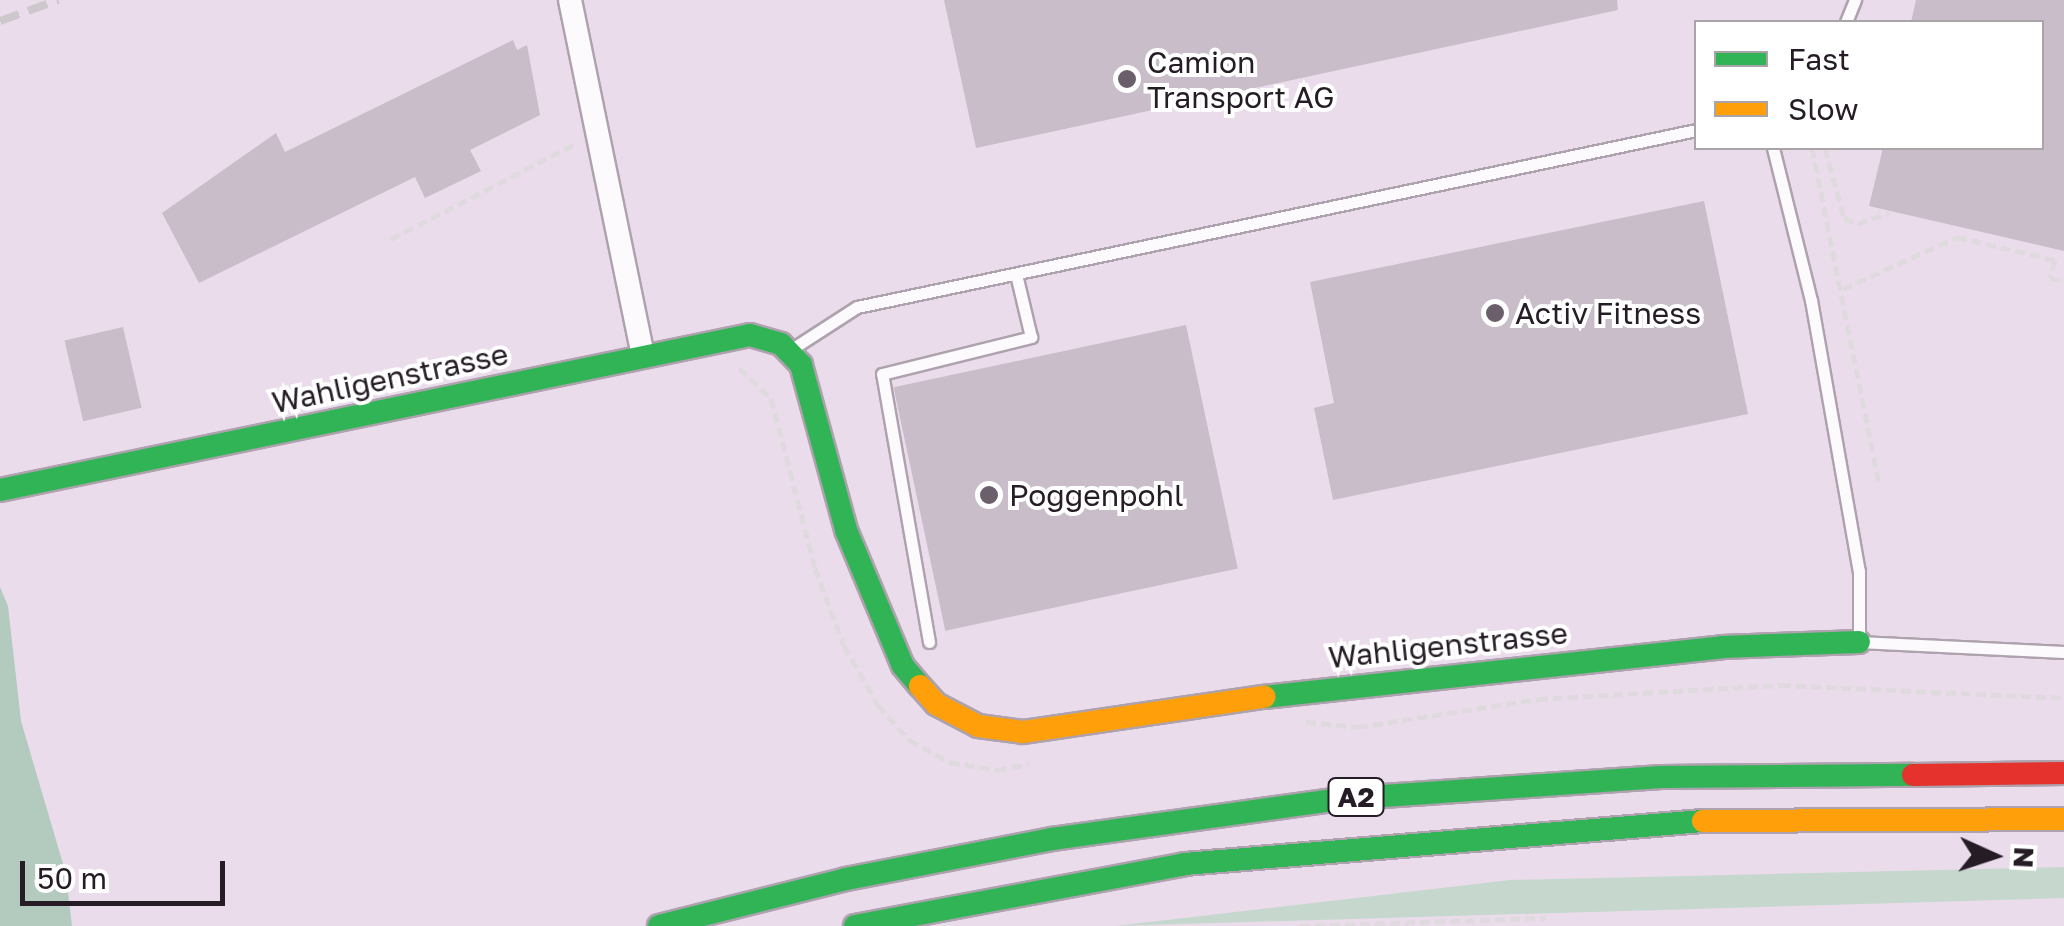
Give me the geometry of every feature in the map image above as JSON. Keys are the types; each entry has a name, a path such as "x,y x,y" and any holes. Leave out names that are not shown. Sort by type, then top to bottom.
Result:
{"main road":[{"name":"Wahligenstrasse","path":"0,490 750,335 790,350 811,392 846,530 903,666 936,704 978,726 1023,732 1343,685 1722,647 1859,642"},
{"name":"A2","path":"659,926 846,879 1052,839 1356,797 1661,776 2064,773"},
{"name":"A2","path":"856,926 1186,864 1411,840 1673,822 2064,819"}],"street":[{"path":"570,0 643,356"}],"lane":[{"path":"790,350 857,306 1694,130"},
{"path":"1774,150 1811,300 1859,570 1859,642 2064,652"},
{"path":"929,642 882,374 893,366 1031,337 1016,274"}],"path":[{"path":"391,239 597,132"},
{"path":"1812,150 1843,289 1878,483"},
{"path":"1826,150 1844,218 1858,224 1888,213"},
{"path":"1843,289 1957,237 2054,260 2050,278 2064,281"},
{"path":"1300,926 1546,918"}],"green space":[{"path":"0,587 8,606 21,721 66,874 72,926 0,926"},
{"path":"2064,867 2064,898 1115,926 1510,880"}],"building":[{"name":"Camion Transport AG","path":"944,0 1617,0 1618,10 976,148"},
{"path":"1916,0 2064,0 2064,251 1869,206 1883,150 2044,150 2044,20 1911,20"},
{"path":"513,40 517,50 527,45 540,115 470,150 481,171 425,198 415,177 199,283 162,213 276,133 285,152"},
{"path":"1704,201 1748,414 1333,500 1314,408 1334,403 1310,282"},
{"path":"1186,325 1238,569 945,631 894,387"},
{"path":"123,327 142,408 83,421 65,340"}],"railway":[{"path":"0,21 58,0"}],"traffic: fast":[{"path":"0,490 750,335 781,344 801,365 846,530 903,666 920,686"},
{"path":"1264,697 1722,647 1859,642"},
{"path":"659,926 846,879 1052,839 1339,799 1661,777 1913,775"},
{"path":"855,926 1185,864 1703,821"}],"traffic: slow":[{"path":"920,686 936,704 978,726 1023,732 1264,697"},
{"path":"1703,821 2064,819"}],"traffic: jam":[{"path":"1913,775 2064,773"}],"place":[{"name":"Camion Transport AG","path":"1127,79"},
{"name":"Activ Fitness","path":"1495,313"},
{"name":"Poggenpohl","path":"989,495"}]}
